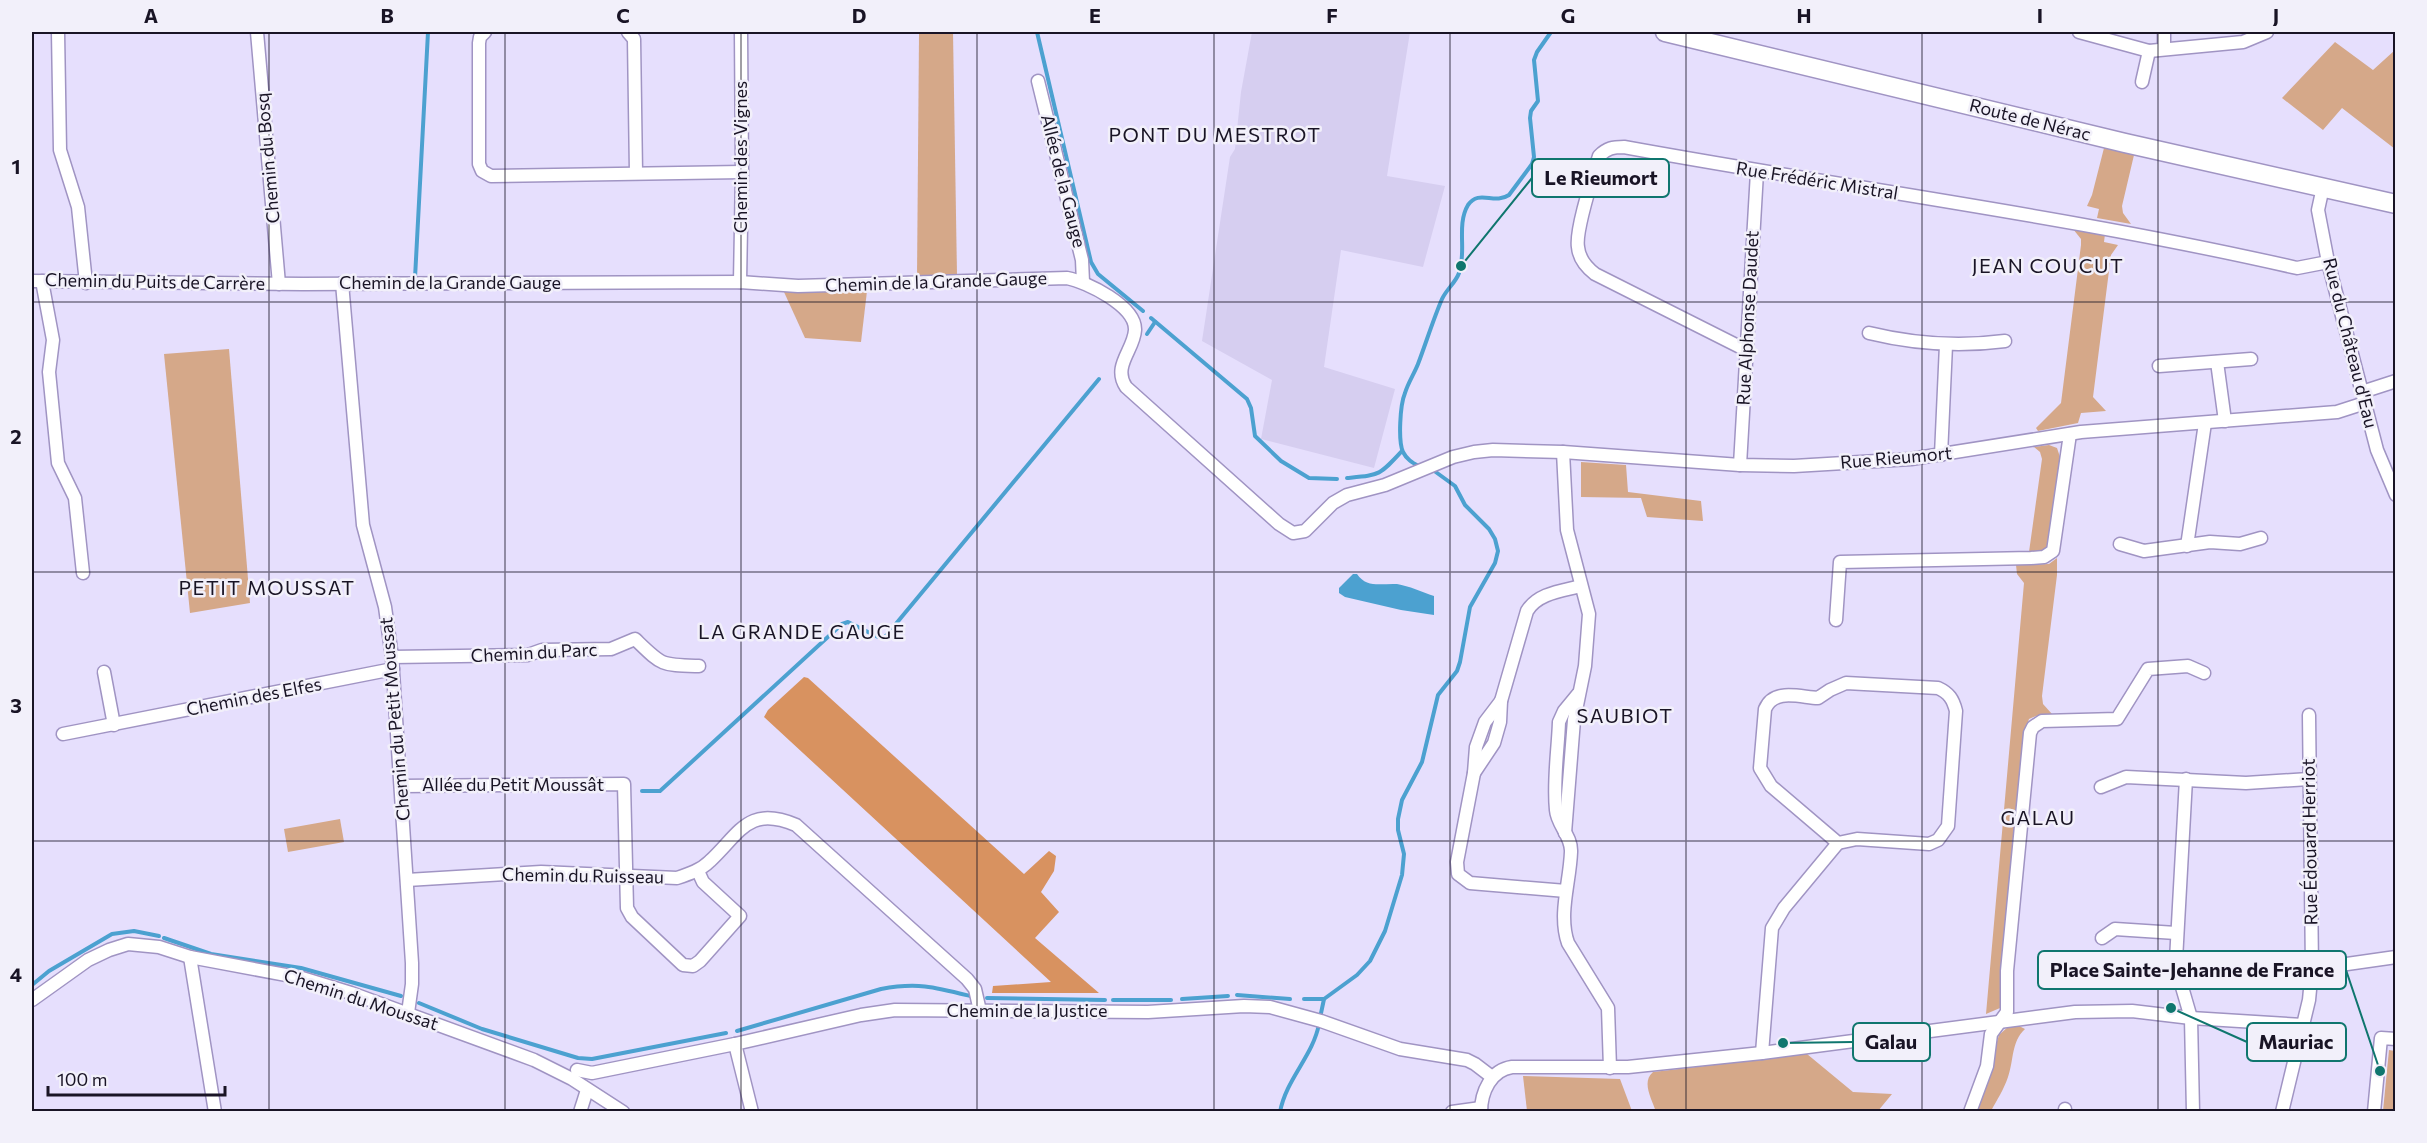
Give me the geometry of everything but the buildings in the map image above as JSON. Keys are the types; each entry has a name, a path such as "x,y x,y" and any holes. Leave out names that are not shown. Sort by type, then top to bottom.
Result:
{"main road":[{"name":"Route de Nérac","path":"1665,32 2125,143 2396,204"}],"street":[{"path":"58,32 60,150 78,207 86,283"},
{"name":"Chemin du Bosq","path":"257,32 279,284"},
{"path":"485,32 480,37 479,49 480,164 485,174 491,176 742,172"},
{"path":"628,32 634,39 636,173"},
{"name":"Chemin des Vignes","path":"740,282 741,32"},
{"path":"2079,32 2149,51 2243,42 2267,32"},
{"path":"2164,32 2164,48"},
{"path":"2142,82 2149,51"},
{"name":"Allée de la Gauge","path":"1038,81 1082,260 1083,282"},
{"name":"Rue Frédéric Mistral","path":"1746,350 1595,274 1581,258 1577,238 1599,156 1613,147 1624,147 1756,171 2098,226 2297,268 2328,262"},
{"name":"Rue Alphonse Daudet","path":"1740,465 1756,171"},
{"name":"Rue du Château d'Eau","path":"2323,188 2318,210 2328,262 2377,450 2396,495"},
{"name":"Chemin de la Grande Gauge","path":"279,284 740,282 798,286 1067,278 1100,290 1129,315 1135,325 1135,334 1124,357 1120,373 1126,387 1288,531 1301,533 1311,528 1334,503 1347,495 1385,485 1426,468"},
{"path":"37,281 53,340 48,372 58,463 75,498 83,573"},
{"name":"Chemin du Puits de Carrère","path":"37,281 279,284"},
{"name":"Chemin du Petit Moussat","path":"342,283 363,525 385,607 393,663 412,963 408,1013"},
{"path":"1869,333 1895,340 1946,345 2005,341"},
{"path":"1941,455 1946,345"},
{"path":"2159,366 2251,359"},
{"path":"2217,362 2225,421"},
{"name":"Rue Rieumort","path":"1426,468 1453,457 1493,450 1563,452 1740,465 1825,464 1911,459 2070,434 2337,412 2396,381"},
{"path":"2187,546 2205,423"},
{"path":"1836,620 1840,562 2031,558 2050,554 2053,551 2070,434"},
{"path":"1563,452 1567,531 1589,614 1585,666 1574,720 1565,833 1569,840 1571,853 1564,931 1568,943 1610,1013 1610,1068"},
{"path":"2120,544 2144,551 2210,542 2240,544 2261,538"},
{"path":"1566,891 1470,883 1458,874 1456,862 1474,773 1494,743 1500,722 1501,701 1527,611 1532,603 1542,596 1581,586"},
{"name":"Chemin du Parc","path":"393,663 528,655 542,650 611,649 635,639 659,662 666,665 699,666"},
{"name":"Chemin des Elfes","path":"63,734 114,725 393,663"},
{"path":"1970,1112 1987,1066 1991,1034 2002,1022 2007,1012 2007,970 2030,733 2033,727 2042,722 2117,719 2148,669 2188,666 2204,672"},
{"path":"104,672 114,725"},
{"path":"1762,1053 1772,928 1784,908 1838,843 1857,839 1929,844 1944,834 1948,826 1956,711 1953,700 1945,691 1938,687 1846,683 1818,698 1780,695 1768,701 1765,709 1760,768 1763,775 1771,786 1838,843"},
{"name":"Rue Édouard Herriot","path":"2282,1112 2309,1000 2312,969 2309,715"},
{"path":"2101,787 2126,777 2246,783 2309,779"},
{"path":"2186,779 2176,933 2176,970 2191,1018 2193,1112"},
{"name":"Allée du Petit Moussât","path":"401,786 624,784 626,876"},
{"name":"Chemin du Ruisseau","path":"408,880 541,872 677,878 698,871 710,862 738,830 752,821 768,818 784,820 796,825 967,979 975,989 980,1011"},
{"path":"626,876 627,908 632,917 683,965 693,966 740,916 703,882 698,871"},
{"path":"2102,938 2115,929 2176,933"},
{"name":"Chemin du Moussat","path":"32,1000 88,960 128,944 159,947 190,957 302,978 408,1013 553,1068 623,1112"},
{"path":"190,957 216,1112"},
{"path":"2312,969 2396,957"},
{"name":"Chemin de la Justice","path":"577,1070 592,1073 861,1015 895,1010 1148,1012 1244,1006 1270,1007 1400,1049 1467,1060 1497,1074"},
{"path":"1452,1112 1481,1110 1497,1074 1512,1067 1610,1068 1762,1053 2086,1012 2132,1011 2191,1018 2303,1025"},
{"path":"2374,1112 2381,1038 2396,1039"},
{"path":"735,1044 752,1112"},
{"path":"580,1112 587,1090"}],"shaded area":[{"path":"953,32 957,275 917,277 919,34"},
{"path":"1252,32 1410,32 1387,176 1445,186 1423,267 1341,250 1324,367 1395,389 1374,468 1261,439 1272,380 1202,341 1230,157 1235,149 1241,92"},
{"path":"2335,42 2373,70 2395,50 2395,149 2342,108 2323,130 2282,98"},
{"path":"2104,148 2134,155 2122,206 2123,213 2131,224 2097,218 2099,209 2087,206"},
{"path":"2073,229 2105,234 2104,242 2118,245 2111,255 2093,397 2106,411 2081,413 2078,423 2038,431 2036,428 2061,403 2081,245 2081,239"},
{"path":"867,291 861,342 805,338 784,292"},
{"path":"229,349 250,603 190,613 164,354"},
{"path":"2049,445 2057,448 2061,460 2048,545 2045,550 2029,552 2042,459 2040,452 2034,447"},
{"path":"1581,462 1626,465 1628,492 1701,501 1703,521 1647,517 1641,498 1581,497"},
{"path":"2057,558 2057,575 2042,696 2043,704 2052,714 2029,719 2026,728 2002,1003 2000,1008 1986,1014 2024,583 2017,574 2016,565 2049,564"},
{"path":"804,677 808,678 1024,874 1049,851 1056,856 1054,871 1041,892 1059,912 1035,938 1099,993 992,993 993,986 1051,982 764,717 768,710"},
{"path":"340,819 344,842 288,852 284,829"},
{"path":"2009,1026 2019,1026 2025,1029 2015,1045 2010,1071 1991,1111 1975,1112 1999,1035"},
{"path":"2389,1050 2395,1051 2395,1111 2383,1111"},
{"path":"1807,1054 1853,1092 1892,1094 1878,1111 1656,1112 1648,1091 1648,1081 1653,1072"},
{"path":"1523,1076 1620,1079 1632,1111 1527,1111"}],"water":[{"path":"1353,574 1357,574 1366,582 1397,584 1434,596 1434,615 1345,597 1339,593 1339,588"}],"waterway":[{"path":"415,278 428,32"},
{"path":"1037,32 1091,262 1098,274 1143,311"},
{"path":"1420,467 1406,457 1401,447 1400,423 1403,399 1442,299 1459,273 1464,213 1468,205 1477,198 1498,199 1509,195 1532,164 1534,157 1530,118 1531,111 1538,101 1534,60 1551,32"},
{"path":"1151,318 1247,399 1251,408 1255,436 1281,461 1309,478 1337,479"},
{"path":"1147,334 1155,322"},
{"path":"642,791 660,791 842,624 848,622 878,637 885,637 1099,379"},
{"path":"1347,478 1378,473 1402,451"},
{"path":"1320,1018 1324,999 1357,975 1370,961 1385,931 1402,875 1404,854 1398,830 1402,800 1422,762 1438,695 1457,671 1470,607 1495,563 1498,551 1489,529 1465,505 1455,486 1433,470"},
{"path":"32,985 49,971 112,934 134,931 159,936"},
{"path":"164,938 211,954 301,968 401,996"},
{"path":"737,1031 894,987 926,987 970,996"},
{"path":"1237,995 1290,999"},
{"path":"1182,999 1228,996"},
{"path":"987,998 1105,1000"},
{"path":"1304,999 1324,999"},
{"path":"1113,1000 1171,1000"},
{"path":"419,1003 482,1029 578,1058 592,1059 726,1033"},
{"path":"1280,1112 1283,1100 1311,1047 1319,1024"}],"place":[{"name":"Le Rieumort","path":"1461,266"},
{"name":"Mauriac","path":"2171,1008"},
{"name":"Galau","path":"1783,1043"},
{"name":"Place Sainte-Jehanne de France","path":"2380,1071"}],"district":[{"name":"PONT DU MESTROT","path":"1215,135"},
{"name":"JEAN COUCUT","path":"2048,266"},
{"name":"PETIT MOUSSAT","path":"267,588"},
{"name":"LA GRANDE GAUGE","path":"802,632"},
{"name":"SAUBIOT","path":"1625,716"},
{"name":"GALAU","path":"2038,818"}]}
